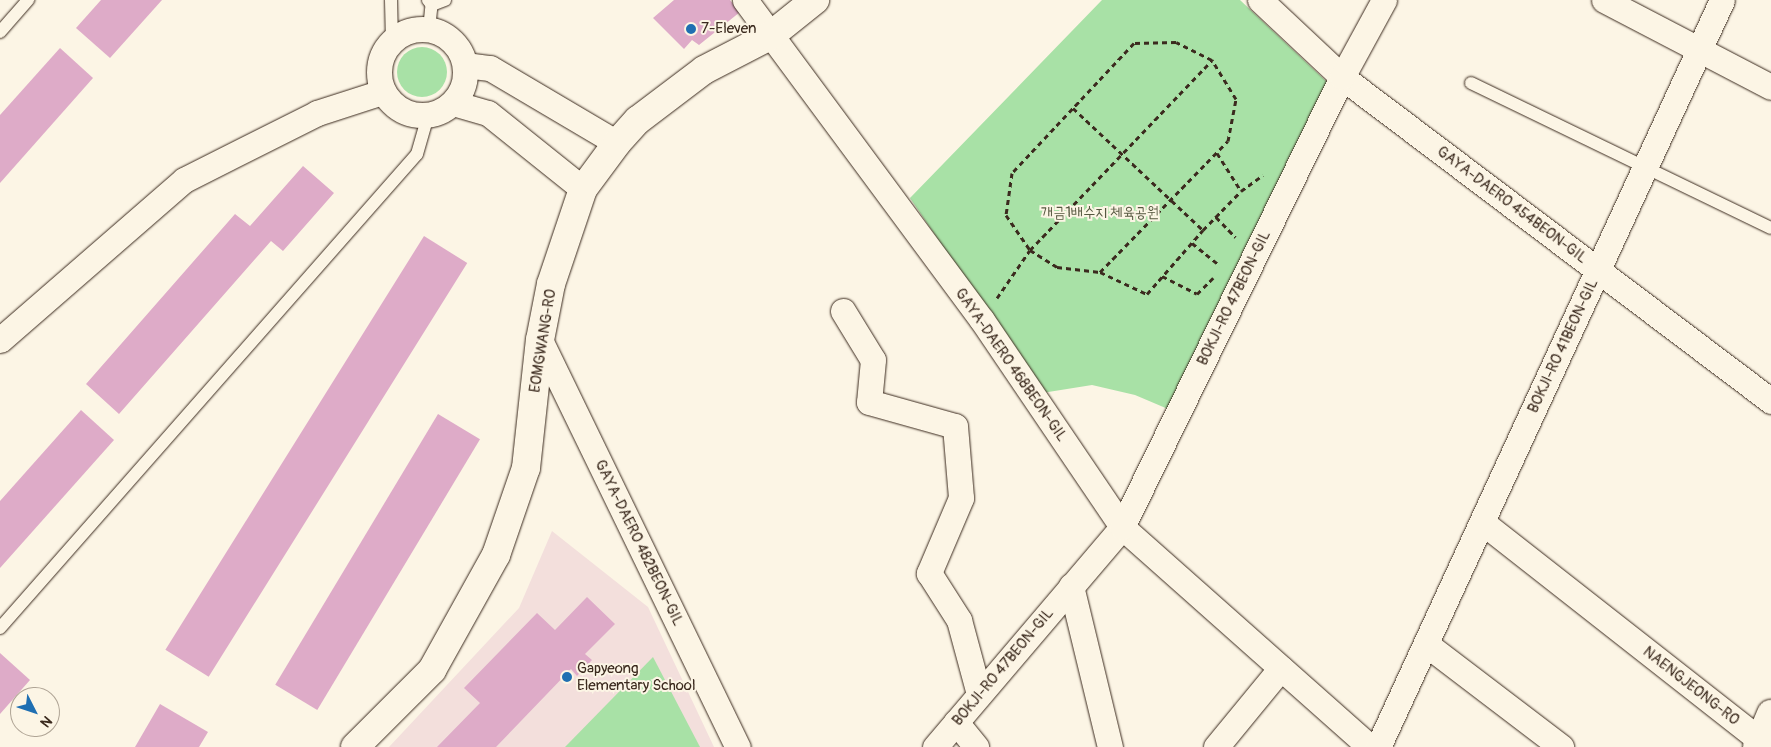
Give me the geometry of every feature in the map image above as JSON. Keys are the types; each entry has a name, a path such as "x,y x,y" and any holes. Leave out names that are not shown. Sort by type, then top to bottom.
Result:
{"main road":[{"name":"EOMGWANG-RO","path":"356,747 432,670 496,556 526,468 540,340 551,284 583,189 617,143 638,120 704,70 770,36 815,0"},
{"name":"NAENGJEONG-RO","path":"1758,744 1771,714"}],"street":[{"name":"GAYA-DAERO 468BEON-GIL","path":"745,0 982,320 1122,527 1370,747"},
{"name":"GAYA-DAERO 454BEON-GIL","path":"1260,0 1342,77 1771,401"},
{"name":"BOKJI-RO 47BEON-GIL","path":"935,747 1122,527 1342,77 1384,0"},
{"path":"1604,0 1699,52 1771,87"},
{"name":"BOKJI-RO 41BEON-GIL","path":"1378,747 1722,0"},
{"path":"430,9 452,41 464,65 465,79 453,103 428,116 414,116 401,111 382,92 379,64 392,40 403,33 430,9"},
{"path":"464,65 490,68 617,143"},
{"path":"0,340 184,180 317,113 382,92"},
{"path":"453,103 488,113 583,189"},
{"path":"843,311 873,360 869,402 955,426 961,498 928,573 959,620 980,694"},
{"name":"GAYA-DAERO 482BEON-GIL","path":"540,340 738,747"},
{"name":"NAENGJEONG-RO","path":"1482,522 1758,744"},
{"name":"BOKJI-RO 47BEON-GIL","path":"1071,586 1110,747"},
{"path":"1426,644 1562,747"},
{"path":"1216,747 1281,668"},
{"path":"956,722 976,747"}],"lane":[{"path":"0,32 28,0"},
{"path":"390,0 392,40"},
{"path":"430,9 445,0"},
{"path":"1471,83 1644,170 1771,228"},
{"path":"0,628 417,154 428,116"}],"path":[{"path":"1100,272 1228,141 1236,99 1212,60 1176,42 1134,43 1012,173 1006,215 1030,250 1057,267 1100,272 1147,294 1240,191 1272,169 1299,166"},
{"path":"982,320 1030,250 1212,60"},
{"path":"1073,108 1203,230"},
{"path":"1217,153 1240,191"},
{"path":"1162,276 1197,294 1222,268 1192,243"}],"shaded area":[{"name":"Gapyeong Elementary School","path":"552,531 648,607 714,747 389,747 519,608"}],"green space":[{"name":"개금1배수지 체육공원","path":"1102,0 1240,0 1328,83 1168,409 1135,395 1092,385 1042,393 910,198"},
{"path":"417,47 427,47 440,54 447,67 447,77 440,90 427,97 417,97 408,93 401,86 397,77 397,67 401,58 408,51"},
{"path":"653,657 700,747 565,747"}],"building":[{"path":"101,0 162,0 110,58 76,28"},
{"name":"7-Eleven","path":"674,0 730,0 740,12 699,45 692,40 684,49 653,18"},
{"path":"60,48 93,78 0,183 0,115"},
{"path":"303,166 334,193 283,251 271,241 119,414 86,384 235,214 250,226"},
{"path":"424,236 467,263 209,677 165,650"},
{"path":"81,410 114,440 0,568 0,501"},
{"path":"438,414 480,439 317,710 275,685"},
{"path":"587,597 615,624 585,654 592,660 577,676 571,669 496,747 437,747 480,703 464,688 537,613 555,630"},
{"path":"0,653 30,680 24,687 10,687 10,703 0,714"},
{"path":"160,704 208,732 199,747 135,747"}],"place":[{"name":"7-Eleven","path":"691,29"},
{"name":"Gapyeong Elementary School","path":"567,677"}]}
